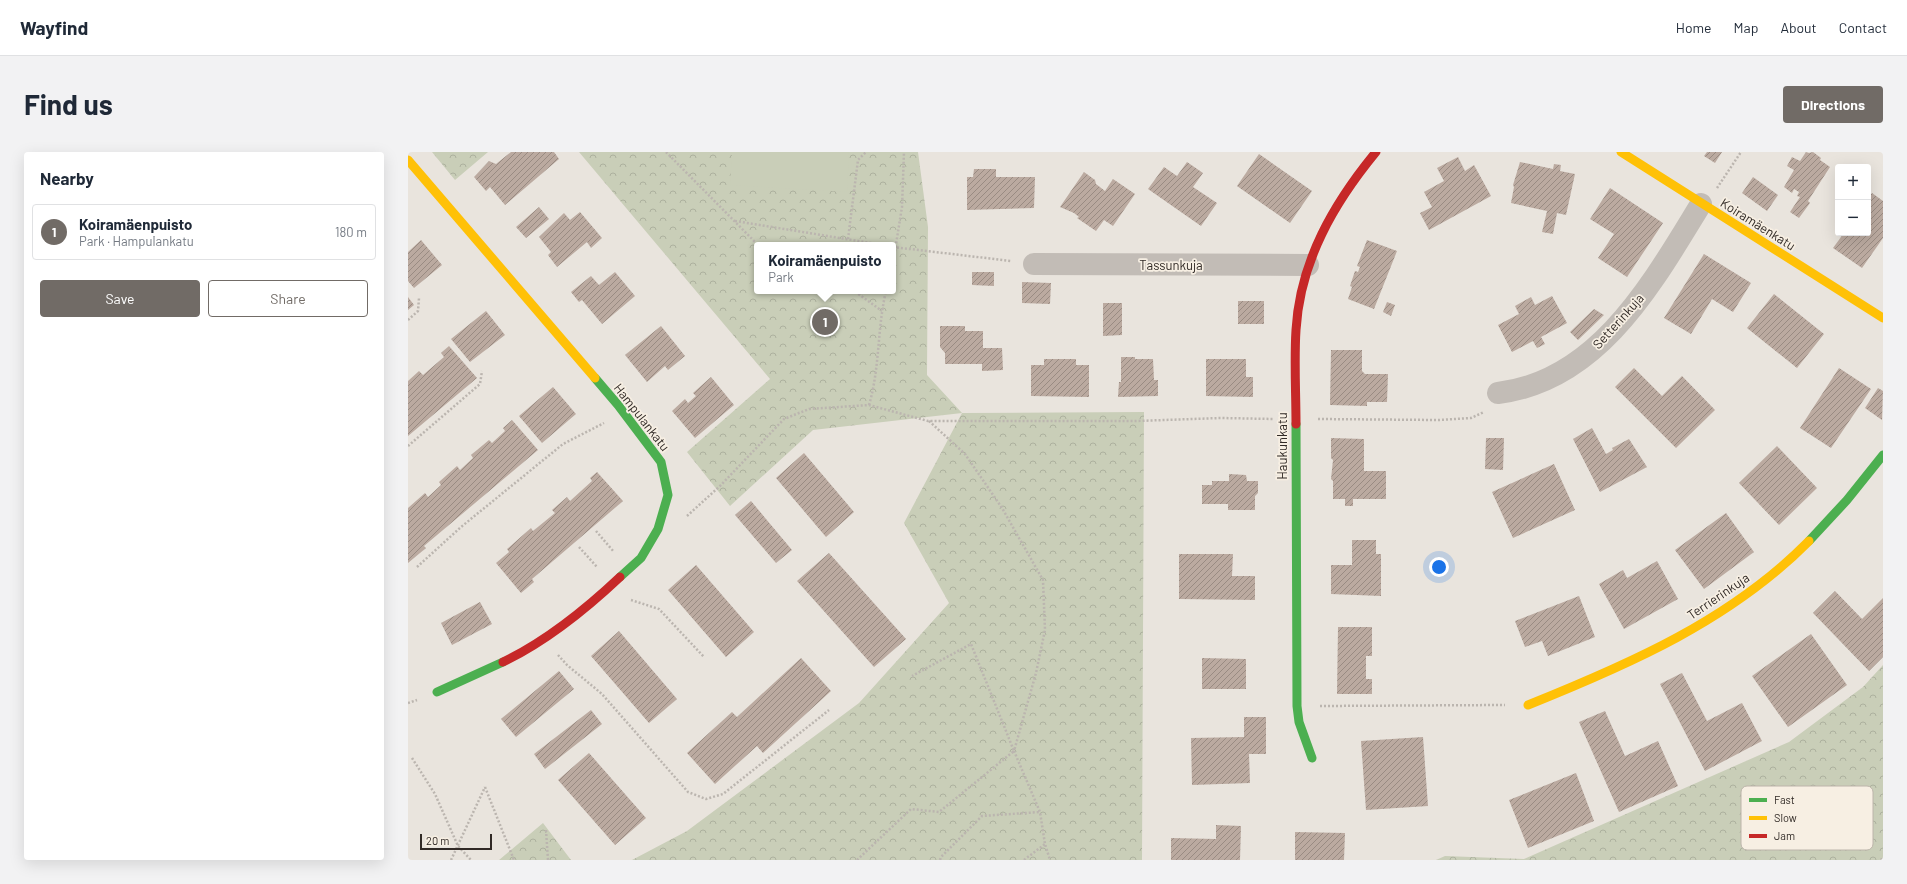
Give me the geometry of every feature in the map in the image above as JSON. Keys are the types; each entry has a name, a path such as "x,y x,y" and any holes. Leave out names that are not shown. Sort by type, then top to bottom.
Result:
{"street":[{"name":"Haukunkatu","path":"1312,758 1299,722 1297,706 1295,419 1296,330 1308,265 1331,217 1347,191 1376,152"},
{"name":"Koiramäenkatu","path":"1621,152 1883,318"},
{"name":"Hampulankatu","path":"408,160 624,413 661,462 668,495 658,529 641,558 606,591 544,638 517,655 437,692"},
{"name":"Setterinkuja","path":"1498,393 1518,390 1537,384 1587,354 1610,333 1633,307 1653,280 1703,205"},
{"name":"Tassunkuja","path":"1034,264 1308,265"},
{"name":"Terrierinkuja","path":"1528,705 1583,684 1671,642 1721,612 1752,591 1827,524 1856,491 1883,455"}],"path":[{"path":"666,152 755,242"},
{"path":"848,239 858,160 866,152"},
{"path":"896,242 902,207 904,152"},
{"path":"1703,205 1741,152"},
{"path":"735,221 866,242"},
{"path":"896,247 1034,264"},
{"path":"858,294 882,311"},
{"path":"869,405 876,382 882,311 885,294"},
{"path":"408,320 418,311 419,298"},
{"path":"408,446 480,384 482,371"},
{"path":"682,520 720,486 784,419 809,409 869,405 928,421 1121,421 1221,418 1438,420 1471,418 1484,413 1490,407 1498,393"},
{"path":"417,567 461,527 563,444 624,413"},
{"path":"857,860 911,809 939,812 1014,751 1036,673 1045,630 1043,580 1002,508 965,454 928,421"},
{"path":"596,531 618,557"},
{"path":"579,547 602,572"},
{"path":"606,591 659,609 704,657"},
{"path":"544,638 567,665 602,694 688,792 706,799 723,794 829,710"},
{"path":"912,676 971,644 1040,812 1045,844 1050,860"},
{"path":"1297,706 1528,705"},
{"path":"412,758 435,794 458,846 471,860"},
{"path":"451,860 485,786 514,860"},
{"path":"940,860 941,857 982,816 1040,812"},
{"path":"546,830 548,860"},
{"path":"1024,860 1045,844"}],"green space":[{"path":"432,152 488,152 455,180"},
{"path":"579,152 918,152 928,227 927,375 962,413 813,430 730,506 687,452 770,379"},
{"path":"732,152 849,152 847,192 730,185"},
{"path":"1144,412 1142,860 632,860 687,831 859,703 949,603 904,523 962,413"},
{"path":"1883,665 1883,860 1436,860 1445,856 1524,859 1789,742 1863,687"},
{"path":"543,823 571,860 499,860"}],"building":[{"path":"511,152 554,152 559,159 505,205 490,187 486,191 474,177 489,161 496,164"},
{"path":"1707,152 1722,152 1715,163 1704,156"},
{"path":"1806,152 1813,152 1821,158 1820,160 1830,167 1808,201 1810,203 1799,218 1790,212 1800,197 1797,196 1799,192 1794,189 1792,193 1784,187 1794,170 1787,166 1792,157 1800,161"},
{"path":"1259,154 1312,191 1290,223 1237,186"},
{"path":"1458,157 1465,171 1474,165 1491,196 1429,230 1420,213 1432,207 1424,192 1444,181 1437,168"},
{"path":"1187,162 1203,173 1193,187 1217,203 1201,226 1148,189 1164,167 1177,176"},
{"path":"1520,162 1553,169 1554,164 1561,165 1560,171 1575,174 1566,215 1557,213 1553,234 1542,232 1547,211 1511,203 1514,187 1513,185"},
{"path":"974,169 996,169 996,177 1035,177 1034,208 967,210 967,177 973,177"},
{"path":"1084,172 1095,180 1096,184 1105,191 1113,179 1135,194 1113,226 1104,220 1096,231 1077,218 1079,217 1074,213 1060,207"},
{"path":"1753,177 1778,195 1767,211 1742,193"},
{"path":"1610,188 1663,223 1627,277 1598,258 1614,234 1590,219"},
{"path":"1872,193 1883,201 1883,238 1862,268 1833,248 1842,236 1871,236"},
{"path":"539,207 549,219 526,238 516,227"},
{"path":"580,212 602,238 591,248 587,242 557,267 548,255 551,252 539,237 564,213 570,220"},
{"path":"421,240 442,265 414,288 408,281 408,252"},
{"path":"1367,240 1397,251 1374,309 1348,299 1352,287 1350,286 1355,271 1358,272 1360,267 1357,266"},
{"path":"1704,254 1751,283 1733,312 1712,299 1691,334 1664,318"},
{"path":"615,272 635,296 602,324 582,300 579,302 571,292 591,276 599,285"},
{"path":"972,272 994,272 994,286 972,285"},
{"path":"1022,282 1051,283 1050,304 1022,303"},
{"path":"1774,294 1824,334 1797,368 1747,328"},
{"path":"1552,296 1567,323 1541,337 1545,344 1537,348 1533,341 1512,352 1498,325 1519,314 1515,306 1531,297 1535,305"},
{"path":"408,297 414,305 408,310"},
{"path":"1238,301 1264,301 1264,324 1238,324"},
{"path":"1387,302 1395,305 1391,316 1383,312"},
{"path":"1103,303 1122,303 1122,335 1103,336"},
{"path":"1594,309 1604,315 1578,340 1570,332"},
{"path":"486,311 505,335 470,362 451,339"},
{"path":"661,326 685,356 668,370 665,366 647,382 625,355"},
{"path":"940,326 965,326 965,331 983,331 983,348 1002,348 1003,370 982,371 982,364 945,364 945,353 940,347"},
{"path":"449,346 477,378 408,436 408,381 419,371 423,375 444,357 441,353"},
{"path":"1331,350 1362,350 1362,371 1365,374 1388,374 1387,402 1367,402 1367,406 1330,405"},
{"path":"1121,357 1153,359 1154,380 1158,380 1158,396 1118,397 1119,382 1121,382"},
{"path":"1044,359 1076,359 1076,365 1089,365 1089,397 1031,396 1031,365 1044,365"},
{"path":"1206,359 1246,359 1246,377 1253,377 1253,397 1206,396"},
{"path":"1634,368 1662,396 1682,376 1715,410 1676,448 1615,387"},
{"path":"1839,368 1871,389 1831,448 1800,428"},
{"path":"711,377 734,405 695,438 672,411 685,399 688,403 696,396 693,393"},
{"path":"553,387 576,414 542,443 519,416"},
{"path":"1878,388 1883,391 1882,420 1865,408"},
{"path":"512,420 538,450 424,546 426,548 408,563 408,508 425,493 428,497 441,485 439,482 457,466 460,470 473,458 471,455 489,440 492,443 505,431 503,428"},
{"path":"1592,428 1606,454 1613,450 1612,448 1629,439 1647,467 1600,492 1573,439"},
{"path":"1331,438 1364,439 1364,471 1386,471 1386,499 1353,499 1353,506 1345,506 1345,499 1333,499 1333,481 1331,479 1333,460 1331,458"},
{"path":"1486,438 1504,438 1503,470 1485,469"},
{"path":"1777,446 1817,488 1779,525 1739,483"},
{"path":"804,453 854,512 826,537 776,478"},
{"path":"1554,464 1575,510 1513,538 1492,492"},
{"path":"597,472 623,501 532,579 534,582 521,593 496,563 509,552 507,549 531,528 533,531 555,513 552,510 567,497 570,501 592,481 590,478"},
{"path":"1229,474 1246,475 1247,481 1258,481 1258,493 1255,496 1255,510 1228,510 1228,504 1202,504 1202,485 1212,485 1212,481 1229,481"},
{"path":"751,501 792,550 776,563 735,515"},
{"path":"1726,513 1754,552 1704,589 1675,550"},
{"path":"1352,540 1376,540 1376,554 1381,554 1381,596 1331,594 1331,565 1352,565"},
{"path":"829,553 906,639 874,667 797,581"},
{"path":"1179,554 1233,554 1232,576 1255,576 1255,600 1179,599"},
{"path":"1657,561 1678,599 1624,629 1599,584 1623,570 1627,578"},
{"path":"696,565 754,632 726,657 668,590"},
{"path":"1835,591 1862,619 1883,598 1883,657 1869,671 1813,613"},
{"path":"1579,596 1595,637 1548,656 1542,641 1525,647 1515,621"},
{"path":"480,602 492,624 452,645 441,623"},
{"path":"1338,627 1372,627 1372,656 1366,656 1366,679 1372,679 1372,694 1337,694"},
{"path":"619,631 677,699 649,723 591,656"},
{"path":"1811,634 1847,685 1788,727 1752,676"},
{"path":"801,658 831,691 763,753 757,746 715,784 687,753 732,712 737,717"},
{"path":"1202,658 1246,659 1246,689 1202,689"},
{"path":"559,671 574,689 516,737 501,719"},
{"path":"1682,673 1707,721 1742,703 1762,741 1705,771 1660,684"},
{"path":"591,710 602,724 545,769 534,754"},
{"path":"1605,711 1625,756 1658,741 1678,786 1619,812 1579,722"},
{"path":"1244,717 1266,717 1266,754 1249,754 1250,783 1192,785 1191,738 1244,737"},
{"path":"1423,737 1428,806 1366,810 1361,741"},
{"path":"589,753 646,818 615,845 558,780"},
{"path":"1576,773 1594,821 1528,848 1509,800"},
{"path":"1216,825 1241,826 1240,860 1171,860 1171,838 1216,839"},
{"path":"1295,832 1345,833 1344,860 1295,860"}],"traffic: fast":[{"path":"595,378 618,405 661,462 668,495 658,529 641,558 620,577"},
{"path":"1296,424 1297,706 1299,722 1312,758"},
{"path":"1809,541 1847,500 1883,455"},
{"path":"437,692 503,662"}],"traffic: slow":[{"path":"1621,152 1883,318"},
{"path":"408,160 595,378"},
{"path":"1528,705 1641,656 1713,617 1747,594 1779,569 1809,541"}],"traffic: jam":[{"path":"1296,424 1296,330 1304,280 1312,257 1333,213 1346,192 1376,152"},
{"path":"503,662 550,635 579,613 620,577"}],"place":[{"name":"Koiramäenpuisto","path":"825,322"}]}
